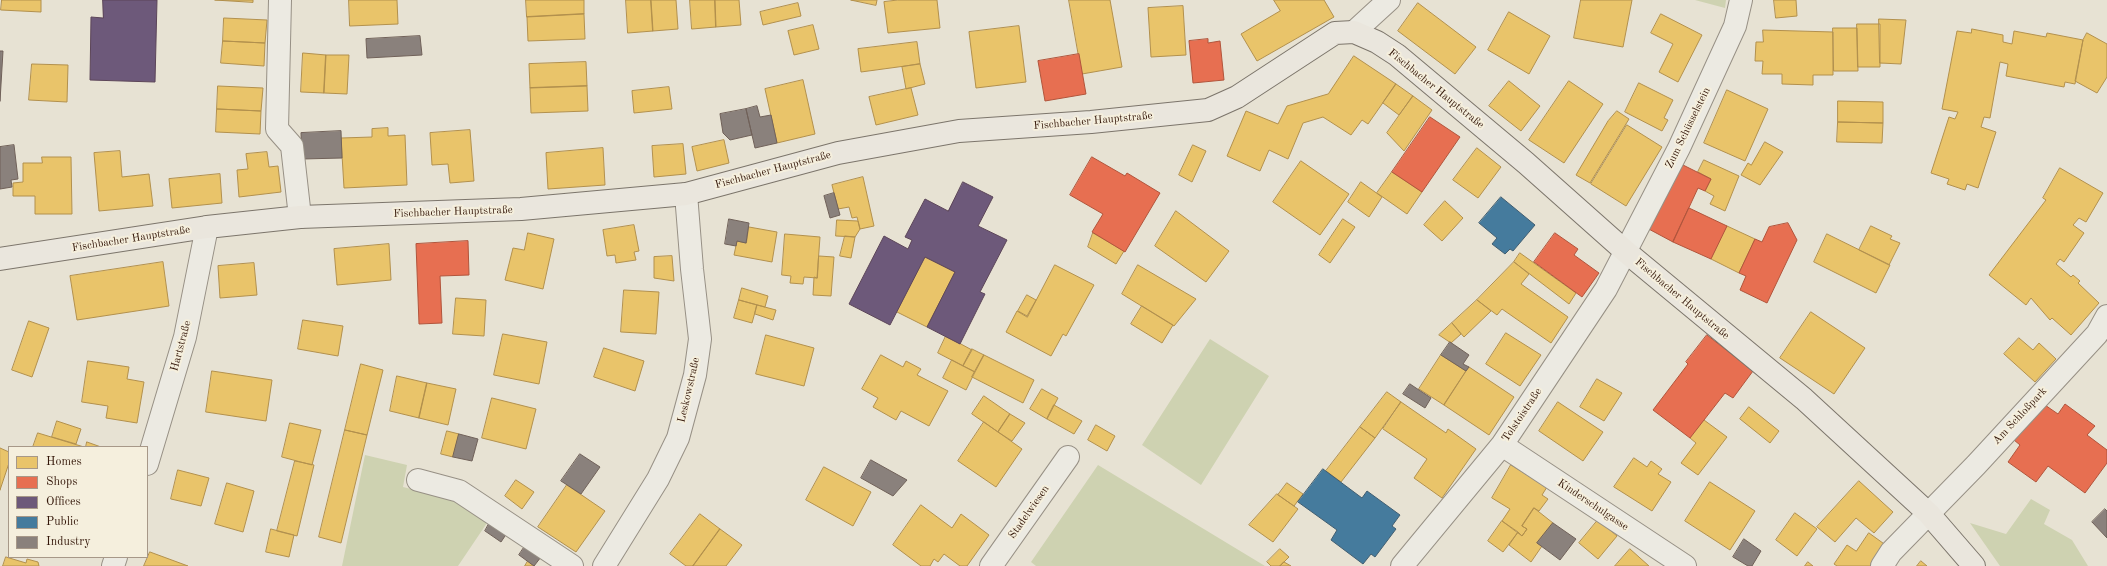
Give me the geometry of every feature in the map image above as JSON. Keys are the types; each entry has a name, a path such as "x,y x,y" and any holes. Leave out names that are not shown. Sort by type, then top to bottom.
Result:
{"main road":[{"name":"Fischbacher Hauptstraße","path":"0,259 207,227 300,217 520,209 686,194 838,153 959,131 1091,122 1208,110 1237,97 1335,33 1354,32 1377,42 1397,55 1526,163 1625,251 1804,399 1929,514 1974,566"}],"street":[{"path":"280,0 278,129 292,146 300,217"},
{"path":"1354,32 1389,0"},
{"name":"Zum Schüsselstein","path":"1625,251 1679,148 1735,26 1741,0"},
{"name":"Leskowstraße","path":"604,566 658,479 678,438 695,375 700,339 692,269 686,194"},
{"name":"Hartstraße","path":"148,461 185,337 207,227"},
{"name":"Tolstoistraße","path":"1402,566 1502,445 1606,289 1625,251"},
{"name":"Am Schloßpark","path":"1929,514 2097,334 2107,316"},
{"name":"Kinderschulgasse","path":"1502,445 1685,566"},
{"name":"Stadelwiesen","path":"991,566 1068,457"},
{"path":"418,480 459,491 572,566"},
{"path":"1882,566 1891,552 1929,514"}],"green space":[{"path":"1695,0 1726,0 1725,8"},
{"path":"1210,339 1269,376 1201,485 1142,445"},
{"path":"365,455 407,465 403,487 459,501 489,520 458,566 342,566"},
{"path":"1098,465 1265,566 1036,566 1031,562"},
{"path":"2031,499 2050,510 2044,524 2072,540 2088,566 2000,566 1970,523 2006,534"}],"building: Homes":[{"path":"2,0 41,0 41,12 1,10"},
{"path":"215,0 253,0 253,2"},
{"path":"349,0 397,0 398,24 350,26"},
{"path":"526,0 584,0 584,14 527,17"},
{"path":"626,0 651,0 653,31 628,33"},
{"path":"651,0 676,0 678,29 653,31"},
{"path":"690,0 715,0 716,27 692,29"},
{"path":"715,0 739,0 741,25 716,27"},
{"path":"851,0 877,0 876,5"},
{"path":"898,0 937,0 940,28 888,33 884,2"},
{"path":"1069,0 1110,0 1122,67 1082,74"},
{"path":"1274,0 1324,0 1334,17 1257,61 1241,34 1280,11"},
{"path":"1581,0 1632,0 1623,47 1574,38"},
{"path":"1774,0 1796,0 1797,16 1776,18"},
{"path":"798,3 801,16 763,25 760,12"},
{"path":"1418,3 1476,47 1455,74 1398,31"},
{"path":"1183,6 1186,55 1151,57 1148,8"},
{"path":"1509,12 1550,36 1529,74 1488,50"},
{"path":"584,14 585,39 528,41 527,17"},
{"path":"1661,14 1702,35 1678,82 1659,72 1673,44 1651,33"},
{"path":"224,18 267,20 265,43 223,41"},
{"path":"1879,19 1906,20 1901,64 1880,63"},
{"path":"1857,24 1880,24 1880,67 1858,67"},
{"path":"813,25 819,49 794,55 788,31"},
{"path":"1019,26 1026,82 976,88 969,32"},
{"path":"1833,28 1857,28 1858,71 1834,71"},
{"path":"1972,29 2003,35 2003,42 2012,44 2014,31 2046,37 2047,33 2083,40 2075,84 2065,82 2064,87 2006,76 2008,64 2000,62 1990,118 1984,117 1981,127 1996,132 1978,188 1967,184 1965,190 1947,184 1949,179 1931,173 1949,117 1955,119 1958,112 1942,109 1957,31 1971,33"},
{"path":"1763,30 1833,32 1833,75 1813,75 1813,85 1782,84 1782,74 1762,74 1763,61 1755,61 1756,42 1763,42"},
{"path":"2087,33 2107,44 2107,77 2097,93 2075,81 2083,40"},
{"path":"223,41 265,43 264,66 221,63"},
{"path":"917,42 920,64 861,72 858,49"},
{"path":"303,53 326,55 324,93 301,92"},
{"path":"326,55 349,55 347,94 324,93"},
{"path":"1354,56 1396,84 1368,124 1362,120 1351,135 1323,117 1303,123 1288,159 1269,150 1260,171 1227,156 1246,111 1278,124 1287,106 1328,94"},
{"path":"586,62 587,86 530,88 529,64"},
{"path":"32,64 68,65 67,102 29,100"},
{"path":"920,64 925,84 906,89 902,67"},
{"path":"803,80 815,134 777,143 765,89"},
{"path":"1509,81 1540,106 1521,131 1489,106"},
{"path":"1569,81 1603,104 1564,163 1529,140"},
{"path":"1639,83 1673,100 1664,118 1668,120 1662,131 1625,112"},
{"path":"1396,84 1413,96 1399,115 1383,103"},
{"path":"218,86 263,88 261,111 217,109"},
{"path":"587,86 588,111 531,113 530,88"},
{"path":"669,87 672,109 634,113 632,91"},
{"path":"911,88 918,115 876,125 869,97"},
{"path":"1727,90 1768,109 1745,161 1704,143"},
{"path":"1413,96 1432,110 1404,151 1387,133"},
{"path":"1838,101 1883,102 1883,123 1838,122"},
{"path":"217,109 261,111 260,134 216,132"},
{"path":"1617,111 1629,119 1590,183 1576,175 1608,121"},
{"path":"1838,122 1883,123 1882,143 1837,142"},
{"path":"1627,125 1662,147 1626,206 1591,184"},
{"path":"388,128 388,136 405,135 407,185 344,188 341,138 372,137 372,129"},
{"path":"470,130 474,181 450,183 448,164 432,165 430,133"},
{"path":"724,140 729,163 697,171 692,147"},
{"path":"1765,142 1783,152 1760,185 1741,175 1748,163 1751,165"},
{"path":"683,144 686,174 654,177 652,146"},
{"path":"1193,145 1206,151 1192,182 1179,175"},
{"path":"603,148 605,185 548,189 546,153"},
{"path":"1477,148 1501,167 1478,198 1453,180"},
{"path":"120,151 122,177 149,174 153,206 99,211 94,153"},
{"path":"267,152 269,167 278,166 281,192 239,197 237,170 248,169 246,154"},
{"path":"42,157 71,157 72,214 35,214 35,196 13,196 13,183 23,182 23,163 42,163"},
{"path":"1704,160 1739,176 1725,211 1710,204 1714,196 1705,191 1711,179 1698,172"},
{"path":"1301,161 1349,194 1320,235 1273,202"},
{"path":"2060,168 2103,193 2086,222 2079,218 2073,225 2084,233 2064,262 2060,259 2056,264 2071,277 2073,275 2080,281 2078,283 2099,303 2071,335 2052,318 2050,320 2031,298 2026,305 1989,275 2046,200 2043,198"},
{"path":"1392,172 1422,192 1407,214 1377,193"},
{"path":"220,174 222,203 172,208 169,179"},
{"path":"863,177 874,226 860,229 857,217 852,218 849,207 838,209 832,185"},
{"path":"1361,182 1382,197 1369,217 1348,202"},
{"path":"1445,201 1463,218 1442,241 1424,225"},
{"path":"1176,211 1229,251 1206,282 1155,246"},
{"path":"1343,219 1355,227 1330,263 1319,255"},
{"path":"837,220 858,221 860,229 855,237 836,236"},
{"path":"634,225 639,251 634,252 636,260 616,263 615,255 607,256 603,230"},
{"path":"1727,226 1755,239 1739,273 1711,259"},
{"path":"1871,226 1892,236 1890,239 1900,243 1889,265 1859,250"},
{"path":"749,227 777,232 772,262 734,255 737,241 746,243"},
{"path":"528,233 554,239 543,289 505,280 513,248 524,250"},
{"path":"1093,233 1124,251 1116,264 1088,247"},
{"path":"785,234 820,237 817,278 804,277 803,284 790,283 791,276 782,275"},
{"path":"1827,234 1890,265 1876,293 1814,262"},
{"path":"845,236 855,237 851,258 840,256"},
{"path":"389,244 391,280 337,285 334,249"},
{"path":"1520,253 1576,293 1569,304 1514,262"},
{"path":"672,256 674,281 654,278 654,257"},
{"path":"819,256 834,257 831,296 813,295 814,277 817,278"},
{"path":"925,257 955,272 927,327 897,312"},
{"path":"163,262 169,306 77,320 70,276"},
{"path":"1514,262 1529,274 1521,284 1568,317 1551,343 1502,309 1497,315 1477,300"},
{"path":"254,263 257,295 220,298 218,266"},
{"path":"1055,265 1094,285 1066,336 1063,334 1051,356 1006,332 1017,311 1027,317"},
{"path":"1138,265 1196,299 1174,326 1122,294"},
{"path":"742,288 768,296 765,307 739,300"},
{"path":"624,290 659,292 656,334 621,332"},
{"path":"1027,295 1036,300 1027,316 1018,311"},
{"path":"456,298 486,300 484,336 453,334"},
{"path":"739,300 757,305 752,323 734,318"},
{"path":"1477,300 1491,311 1464,337 1452,323"},
{"path":"757,305 776,310 773,320 755,314"},
{"path":"1142,306 1173,325 1162,343 1131,324"},
{"path":"1811,312 1865,348 1834,394 1780,358"},
{"path":"303,320 343,326 338,356 298,349"},
{"path":"29,321 49,328 32,377 12,370"},
{"path":"1452,323 1461,334 1451,343 1439,335"},
{"path":"1506,333 1541,355 1520,386 1486,364"},
{"path":"503,334 547,342 539,384 494,375"},
{"path":"766,335 814,348 804,386 756,374"},
{"path":"946,336 972,350 963,366 938,353"},
{"path":"2019,338 2033,350 2039,343 2056,359 2035,382 2004,354"},
{"path":"604,348 644,361 635,391 594,377"},
{"path":"972,349 984,355 975,372 963,366"},
{"path":"881,355 903,367 906,361 921,369 917,375 948,391 929,426 901,411 896,420 873,407 878,398 862,389"},
{"path":"984,355 1034,380 1023,403 972,377"},
{"path":"1441,355 1466,371 1444,405 1419,389"},
{"path":"952,360 975,372 966,390 943,378"},
{"path":"88,361 129,367 127,379 144,382 137,423 106,418 108,406 82,402"},
{"path":"361,364 383,370 367,435 345,430"},
{"path":"1469,367 1514,397 1489,435 1444,405"},
{"path":"212,371 272,380 266,421 206,412"},
{"path":"397,376 427,383 419,418 390,411"},
{"path":"1597,379 1622,393 1604,421 1580,407"},
{"path":"427,383 456,389 448,425 419,418"},
{"path":"1042,389 1058,398 1047,419 1030,409"},
{"path":"1387,392 1401,402 1375,438 1360,427"},
{"path":"984,396 1010,414 998,432 972,414"},
{"path":"492,398 536,409 526,449 482,438"},
{"path":"1401,402 1446,433 1448,429 1476,449 1442,498 1414,478 1427,459 1383,429"},
{"path":"1558,402 1603,432 1583,461 1539,431"},
{"path":"1054,405 1082,421 1074,434 1047,419"},
{"path":"1749,407 1779,431 1770,443 1740,419"},
{"path":"1010,414 1025,423 1012,441 998,432"},
{"path":"1704,420 1727,437 1698,475 1681,463 1696,443 1690,438"},
{"path":"57,421 81,429 76,444 52,437"},
{"path":"984,422 1022,449 996,487 958,461"},
{"path":"290,423 321,430 312,465 282,457"},
{"path":"1096,425 1115,436 1107,451 1088,440"},
{"path":"1360,427 1375,438 1341,482 1326,471"},
{"path":"345,430 367,435 341,543 319,537"},
{"path":"447,431 459,434 453,457 441,454"},
{"path":"38,433 81,446 33,446"},
{"path":"87,442 98,446 86,446"},
{"path":"0,448 8,452 8,466 0,490"},
{"path":"1634,458 1647,467 1651,461 1662,469 1658,474 1671,482 1652,511 1614,487"},
{"path":"295,461 314,465 297,536 277,531"},
{"path":"1511,465 1547,487 1542,495 1548,499 1539,511 1534,508 1522,526 1527,529 1522,536 1502,521 1510,509 1492,498"},
{"path":"824,467 871,492 853,526 806,500"},
{"path":"178,470 209,478 201,506 171,499"},
{"path":"516,480 534,492 522,509 505,496"},
{"path":"1859,481 1893,512 1874,533 1856,518 1835,542 1817,527"},
{"path":"1710,482 1755,511 1730,550 1685,521"},
{"path":"227,483 254,491 243,532 215,524"},
{"path":"1287,483 1303,494 1294,506 1278,495"},
{"path":"567,485 605,511 576,552 538,527"},
{"path":"1277,494 1298,509 1273,542 1249,525"},
{"path":"921,505 952,528 961,514 989,535 967,566 960,566 944,554 938,562 934,559 930,566 921,566 893,545"},
{"path":"1534,508 1553,523 1537,543 1542,546 1531,562 1509,545 1518,532 1522,536 1527,529 1522,526"},
{"path":"1795,513 1817,529 1797,556 1776,540"},
{"path":"700,514 720,529 693,566 686,566 670,554"},
{"path":"1598,520 1617,536 1598,559 1579,543"},
{"path":"1502,521 1518,532 1503,552 1488,541"},
{"path":"271,529 294,535 289,557 266,552"},
{"path":"720,529 742,545 726,566 693,566"},
{"path":"1869,533 1887,546 1873,566 1837,566 1834,564 1847,545 1856,551"},
{"path":"1280,549 1289,557 1280,566 1271,566 1267,562"},
{"path":"1630,549 1649,566 1615,566"},
{"path":"150,552 188,566 144,566"},
{"path":"6,557 26,563 27,559 38,562 39,566 3,566"},
{"path":"528,561 534,566 525,566"},
{"path":"1921,561 1927,566 1917,566"},
{"path":"1284,562 1291,566 1280,566"},
{"path":"1808,562 1813,566 1805,566"}],"building: Shops":[{"path":"1208,39 1208,43 1220,41 1224,80 1193,83 1189,41"},
{"path":"1079,54 1086,94 1045,101 1038,61"},
{"path":"1430,117 1460,137 1422,192 1392,172"},
{"path":"1092,157 1125,176 1127,173 1160,193 1125,252 1092,232 1103,214 1070,195"},
{"path":"1679,163 1711,179 1705,191 1698,188 1673,242 1645,227"},
{"path":"1689,208 1727,226 1711,259 1673,242"},
{"path":"1788,223 1797,240 1767,303 1740,290 1746,276 1739,273 1755,239 1762,242 1769,227"},
{"path":"1555,233 1578,249 1574,255 1599,273 1582,297 1534,262"},
{"path":"468,241 469,275 440,276 442,323 419,324 416,244"},
{"path":"1707,335 1753,371 1733,398 1725,393 1690,438 1653,410 1688,364 1686,362"},
{"path":"2042,403 2058,414 2065,404 2095,426 2087,435 2107,450 2107,463 2085,493 2048,466 2036,482 2008,462 2020,445 2014,440"}],"building: Offices":[{"path":"103,0 157,0 155,82 90,80 91,17 103,18"},
{"path":"963,182 993,197 978,226 1007,240 980,292 985,294 960,344 927,327 955,272 925,257 890,325 849,304 884,236 908,249 912,240 905,237 925,199 948,211"}],"building: Public":[{"path":"1501,197 1535,225 1513,251 1510,249 1505,254 1492,244 1497,238 1479,223"},
{"path":"1323,469 1362,498 1367,491 1400,515 1392,526 1396,529 1375,557 1371,554 1363,564 1331,540 1337,530 1298,502"}],"building: Industry":[{"path":"420,36 422,55 367,58 366,39"},
{"path":"0,51 3,51 0,101"},
{"path":"757,106 760,117 771,115 777,143 755,148 746,109"},
{"path":"746,109 752,135 730,140 723,133 720,114"},
{"path":"341,131 342,158 302,159 301,133"},
{"path":"14,145 18,179 11,180 12,187 0,189 0,147"},
{"path":"834,193 840,215 830,218 824,196"},
{"path":"729,219 749,223 746,243 737,241 736,246 725,244"},
{"path":"1450,342 1469,355 1463,364 1469,367 1466,371 1441,355"},
{"path":"1410,384 1431,398 1425,408 1403,394"},
{"path":"459,434 478,439 472,461 453,457"},
{"path":"580,454 600,467 581,494 561,481"},
{"path":"871,460 907,480 893,496 861,478"},
{"path":"2105,509 2107,511 2107,538 2092,522"},
{"path":"490,522 507,533 501,542 485,531"},
{"path":"1553,523 1576,539 1560,560 1537,543"},
{"path":"1744,539 1761,551 1752,566 1748,566 1733,557"},
{"path":"525,546 541,557 534,566 519,555"}]}
